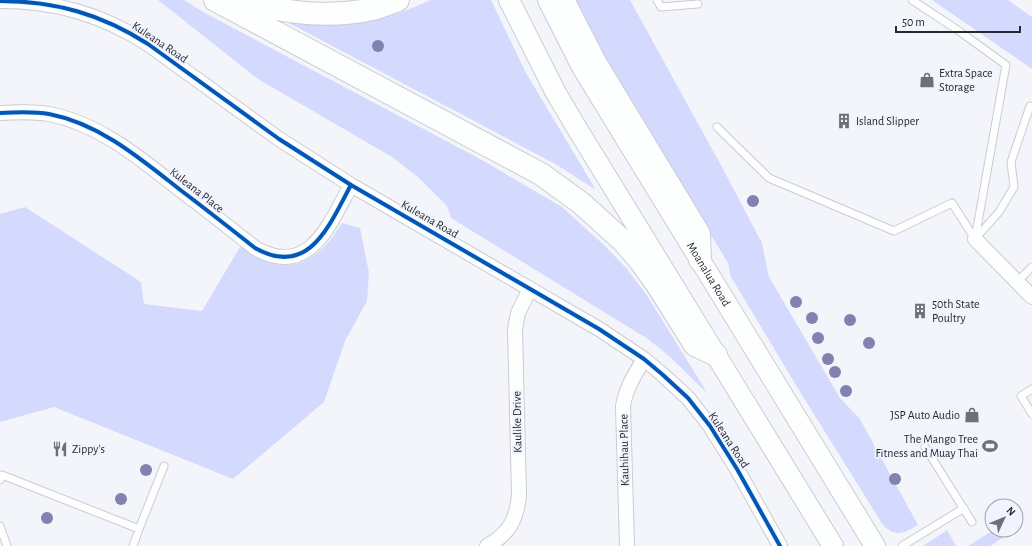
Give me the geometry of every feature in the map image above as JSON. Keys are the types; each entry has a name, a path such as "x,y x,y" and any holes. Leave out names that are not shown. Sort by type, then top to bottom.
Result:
{"highway":[{"path":"215,0 541,174 563,189 603,222 641,262 695,345 716,355"},
{"path":"245,0 289,11 321,13 347,13 373,9 398,0"},
{"path":"563,0 596,64 699,234 700,260"}],"main road":[{"path":"509,0 556,93 834,546"},
{"name":"Moanalua Road","path":"548,0 582,67 875,546"}],"street":[{"name":"Kuleana Road","path":"7,1 33,3 72,10 110,23 130,33 148,44 279,139 352,185 600,329 644,359 688,398 710,426 780,546"},
{"name":"Kuleana Place","path":"0,113 22,112 48,114 74,121 98,131 124,147 255,248 268,255 283,257 291,256 311,247 322,237 352,185"},
{"path":"975,239 1032,297"},
{"name":"Kaulike Drive","path":"487,546 494,542 509,528 513,521 518,504 515,329 518,313 530,289"},
{"name":"Kauhihau Place","path":"627,546 623,406 625,395 629,386 644,359"}],"lane":[{"path":"657,0 660,7 698,4"},
{"path":"912,0 959,31 1006,65 975,239"},
{"path":"975,239 999,212 1014,186 1011,162 1030,106"},
{"path":"717,127 769,178 894,231 952,203 975,239"},
{"path":"1017,282 1032,267"},
{"path":"1032,389 1021,396 1032,414"},
{"path":"925,447 972,522"},
{"path":"133,546 164,466"},
{"path":"0,480 2,475 139,529"},
{"path":"902,546 964,508"},
{"path":"0,526 7,546"}],"shaded area":[{"path":"158,0 184,0 205,13 482,160 562,207 605,246 627,269 646,294 708,394 669,356 648,339 451,218 447,206 419,178 392,157 258,79"},
{"path":"430,0 491,0 526,73 596,190 557,165 287,22 325,25 360,23 395,15"},
{"path":"573,0 630,0 762,243 769,277 840,398 860,419 918,525 904,532 896,533 892,532 883,525 731,277 728,263 608,66"},
{"path":"932,0 1008,0 1032,17 1032,69"},
{"path":"25,207 141,282 144,304 202,311 240,247 261,259 282,264 292,264 302,262 323,248 342,223 360,228 369,273 367,301 345,341 324,402 233,479 54,407 0,422 0,214"},
{"path":"947,530 956,546 923,546"},
{"path":"984,536 984,538 1003,538 990,546 968,546"}],"cycle path":[{"path":"0,1 40,4 77,11 113,25 148,44 279,139 351,185 599,329 644,359 688,398 710,426 737,469 780,546"},
{"path":"0,113 43,113 68,119 86,126 120,145 136,156 255,248 274,256 290,257 304,252 316,242 326,230 351,185"}],"place":[{"name":"Extra Space Storage","path":"927,80"},
{"name":"Island Slipper","path":"844,121"},
{"name":"50th State Poultry","path":"920,311"},
{"name":"JSP Auto Audio","path":"972,415"},
{"name":"The Mango Tree Fitness and Muay Thai","path":"990,446"},
{"name":"Zippy's","path":"60,449"}]}
